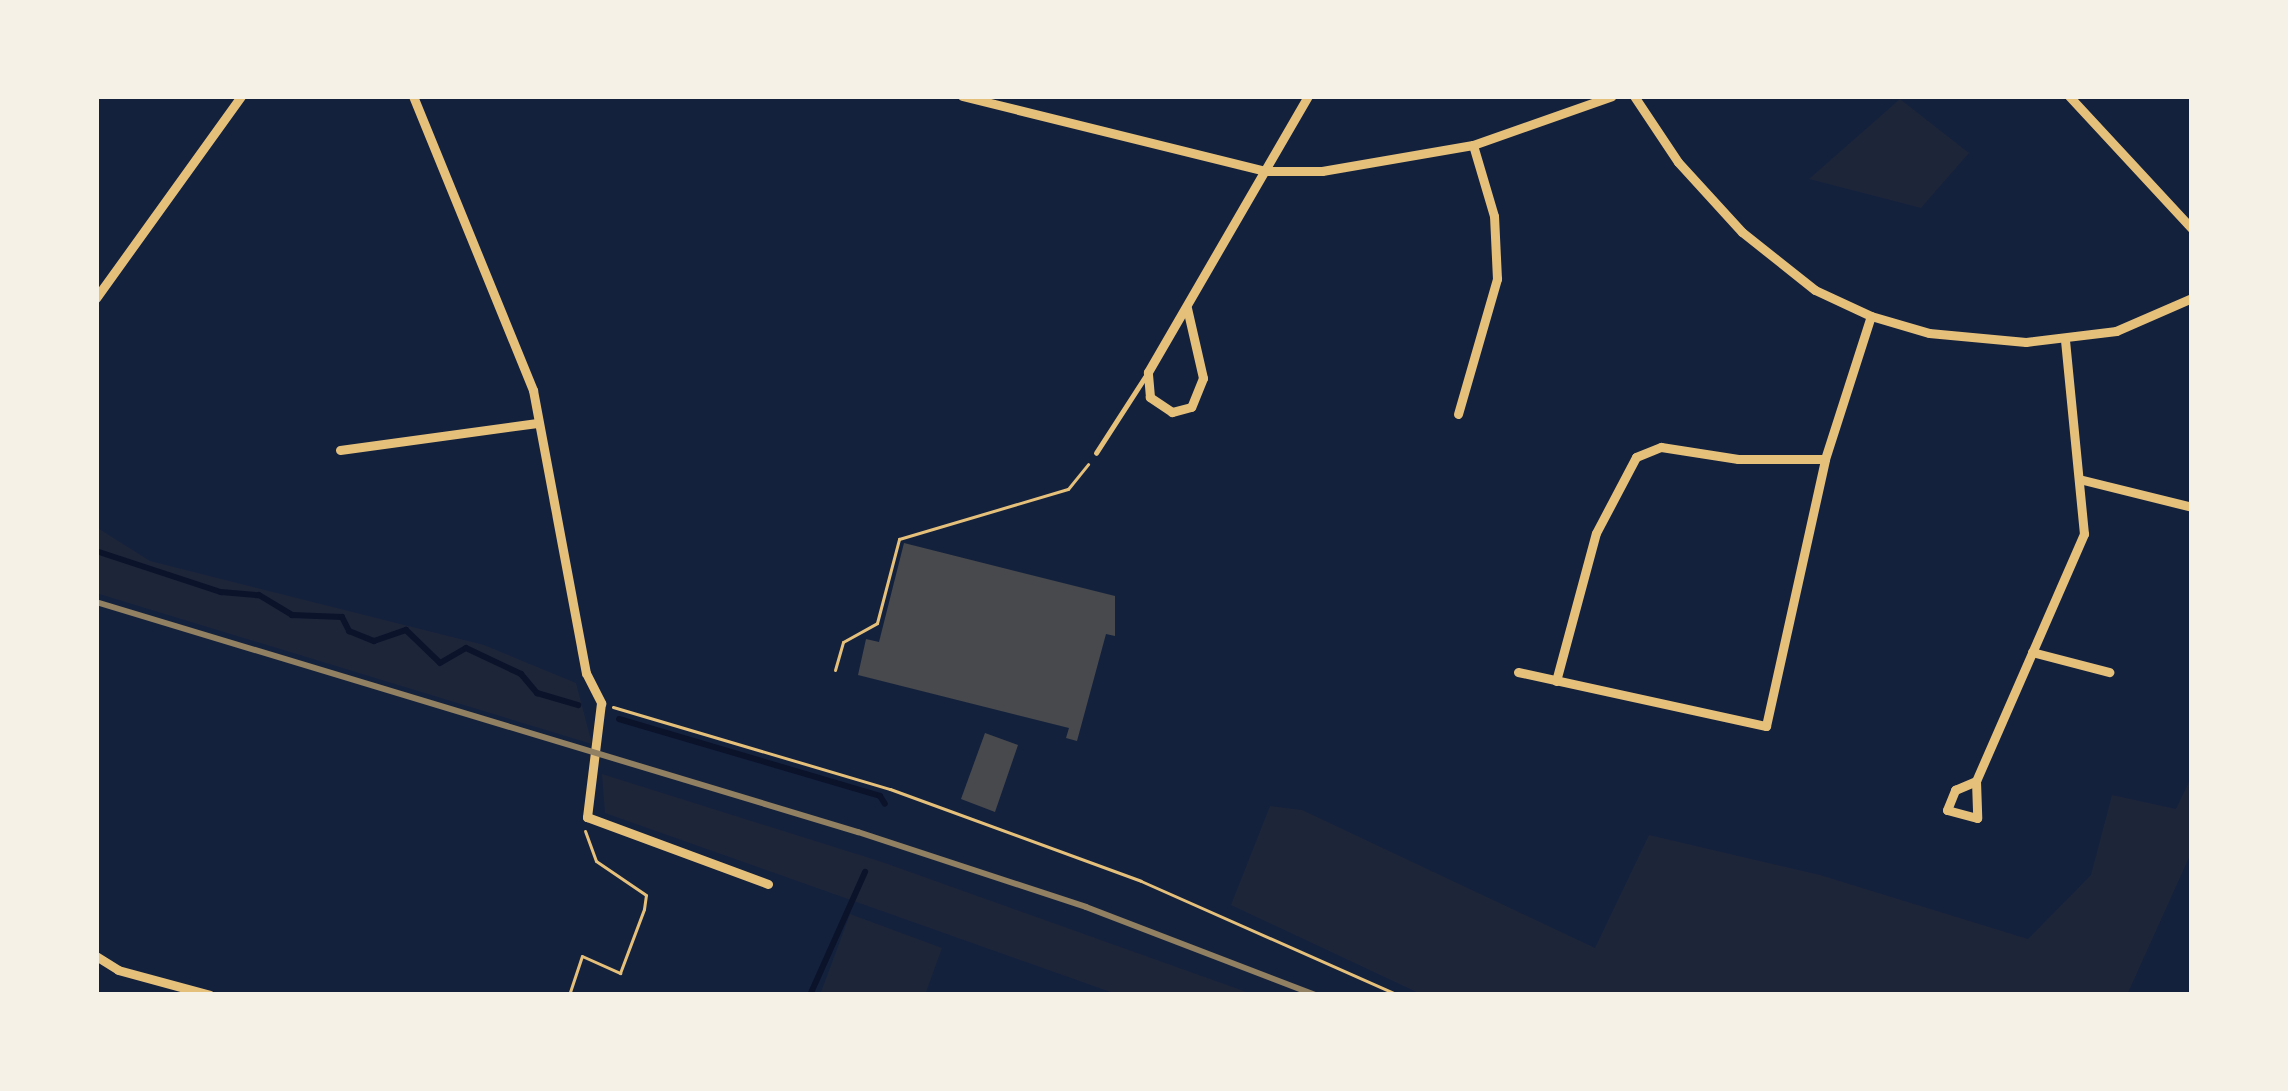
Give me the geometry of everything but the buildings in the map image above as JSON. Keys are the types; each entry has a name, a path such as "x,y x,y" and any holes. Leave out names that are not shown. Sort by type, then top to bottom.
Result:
{"street":[{"path":"96,298 241,96"},
{"path":"413,96 522,357 586,673 601,703 586,817 768,884"},
{"path":"962,96 1264,171 1322,171 1473,145 1612,96"},
{"path":"1187,308 1203,378 1195,402 1178,413 1156,405 1148,372 1308,96"},
{"path":"1634,96 1678,162 1742,232 1815,290 1871,316 1978,341 2065,339 2116,331 2192,298"},
{"path":"2069,96 2126,166 2192,229"},
{"path":"1458,414 1497,279 1494,216 1473,145"},
{"path":"1518,672 1766,726 1825,459 1871,316"},
{"path":"1976,782 2084,534 2084,480 2065,339"},
{"path":"340,450 537,423"},
{"path":"1556,681 1596,533 1636,457 1661,447 1825,459"},
{"path":"2084,480 2192,507"},
{"path":"2032,652 2109,672"},
{"path":"96,956 118,970 210,995"}],"lane":[{"path":"1096,453 1148,372"}],"path":[{"path":"835,670 843,642 877,623 899,539 1068,489 1096,453"},
{"path":"601,703 932,804 1248,925 1398,995"},
{"path":"569,995 582,956 620,973 646,895 596,861 586,817"}],"shaded area":[{"path":"1900,99 1969,153 1921,208 1809,179"},
{"path":"96,527 150,561 484,645 576,683 592,744 96,593"},
{"path":"602,774 882,862 1255,995 1119,995 605,813"},
{"path":"2192,776 2192,851 2127,995 1423,995 1231,905 1270,806 1302,810 1595,948 1649,835 1820,875 2028,939 2091,875 2112,795 2176,809"},
{"path":"850,914 942,948 925,995 820,995"}],"waterway":[{"path":"96,551 221,592 259,595 292,615 342,617 349,631 374,641 406,630 440,663 466,648 521,674 537,693 578,705"},
{"path":"619,719 880,796 885,804"},
{"path":"810,995 865,872"}],"railway":[{"path":"96,602 858,832 1086,907 1315,995"}]}
